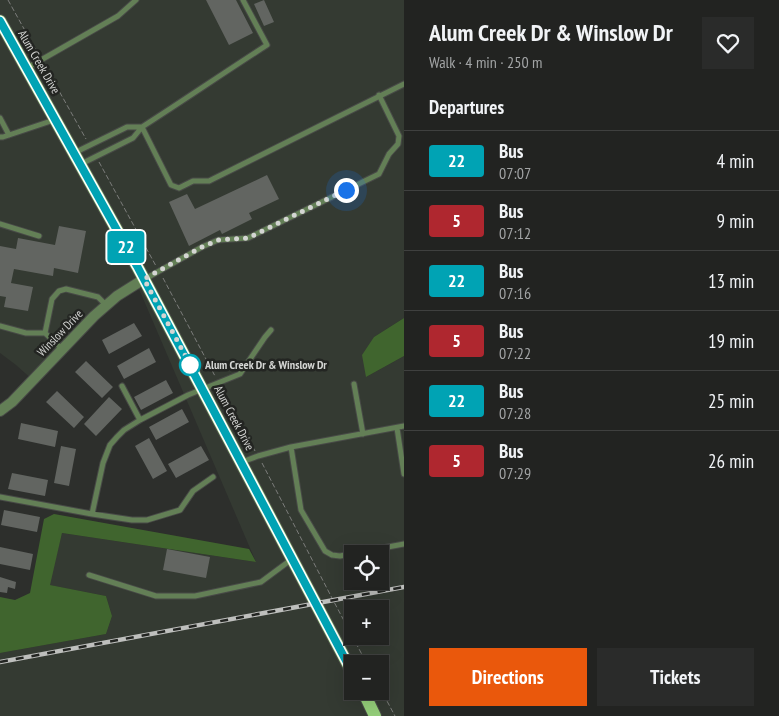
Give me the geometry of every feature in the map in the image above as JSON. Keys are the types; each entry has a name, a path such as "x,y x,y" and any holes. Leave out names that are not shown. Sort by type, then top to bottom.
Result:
{"main road":[{"name":"Alum Creek Drive","path":"0,21 56,119 203,388 344,657"},
{"path":"368,700 376,716"}],"street":[{"name":"Winslow Drive","path":"0,411 12,402 106,305 144,279"}],"lane":[{"path":"26,68 118,16 136,0"},
{"path":"78,159 96,157 133,138 142,127 267,45 243,0"},
{"path":"142,127 171,185 179,188 193,181 209,181 404,84"},
{"path":"144,279 202,247 218,240 248,238 379,174 389,154 398,144 399,136 379,95"},
{"path":"0,118 9,135"},
{"path":"0,136 3,137 56,119"},
{"path":"78,159 90,146 127,126 142,127"},
{"path":"0,224 39,236"},
{"path":"45,333 52,299 58,291 66,289 98,297 106,305"},
{"path":"0,326 26,333 45,333 62,349"},
{"path":"92,514 102,464 110,445 124,430 203,388 240,374 271,330"},
{"path":"354,384 363,434"},
{"path":"122,386 140,420"},
{"path":"242,462 291,448 404,426"},
{"path":"397,428 404,474"},
{"path":"291,448 301,510 325,551 332,555 340,556 404,544"},
{"path":"0,497 92,514 132,520 147,520 180,510 192,491 213,477"},
{"path":"90,575 156,596 195,596 261,582 292,559"}],"path":[{"path":"8,0 90,146"},
{"path":"96,157 204,353 362,655"},
{"path":"386,700 394,716"}],"shaded area":[{"path":"0,0 404,0 404,318 374,337 366,377 404,356 404,716 0,716 0,653 106,634 112,616 106,596 49,585 62,533 256,562 136,282 34,381 0,353"}],"green space":[{"path":"404,318 404,356 366,377 362,355 374,337"},
{"path":"54,514 249,549 256,562 62,533 50,585 106,596 112,616 106,634 0,653 0,597 15,600 30,593 44,519"}],"building":[{"path":"206,0 236,0 253,33 229,45"},
{"path":"264,0 274,22 264,26 254,4"},
{"path":"267,175 279,199 249,213 252,219 222,234 220,230 189,246 169,202 187,194 195,209"},
{"path":"59,226 86,231 78,273 54,268 53,276 14,269 11,283 33,287 28,311 4,307 6,297 0,296 0,246 16,249 18,238 55,245"},
{"path":"134,323 142,336 109,354 102,340"},
{"path":"149,348 156,362 124,379 117,366"},
{"path":"86,361 113,387 102,398 75,372"},
{"path":"166,380 173,393 141,410 134,397"},
{"path":"57,391 84,417 74,428 46,402"},
{"path":"109,397 122,409 96,436 84,424"},
{"path":"182,409 189,422 156,440 149,427"},
{"path":"21,423 58,431 55,447 18,439"},
{"path":"149,438 167,471 153,479 135,446"},
{"path":"61,446 76,449 69,486 54,483"},
{"path":"201,446 209,460 176,478 168,464"},
{"path":"12,473 48,480 45,496 8,489"},
{"path":"4,510 40,517 37,532 1,525"},
{"path":"0,547 33,554 30,570 0,564"},
{"path":"167,549 210,557 206,578 163,570"},
{"path":"0,577 16,582 15,589 8,587 7,593 0,592"}],"railway":[{"path":"0,662 404,587"}],"bus line":[{"name":"22","path":"0,21 56,119 203,388 344,657"}],"place":[{"name":"Alum Creek Dr & Winslow Dr","path":"190,365"}],"route":[{"path":"190,365 192,368 144,279 202,247 218,240 248,238 346,190"}]}
